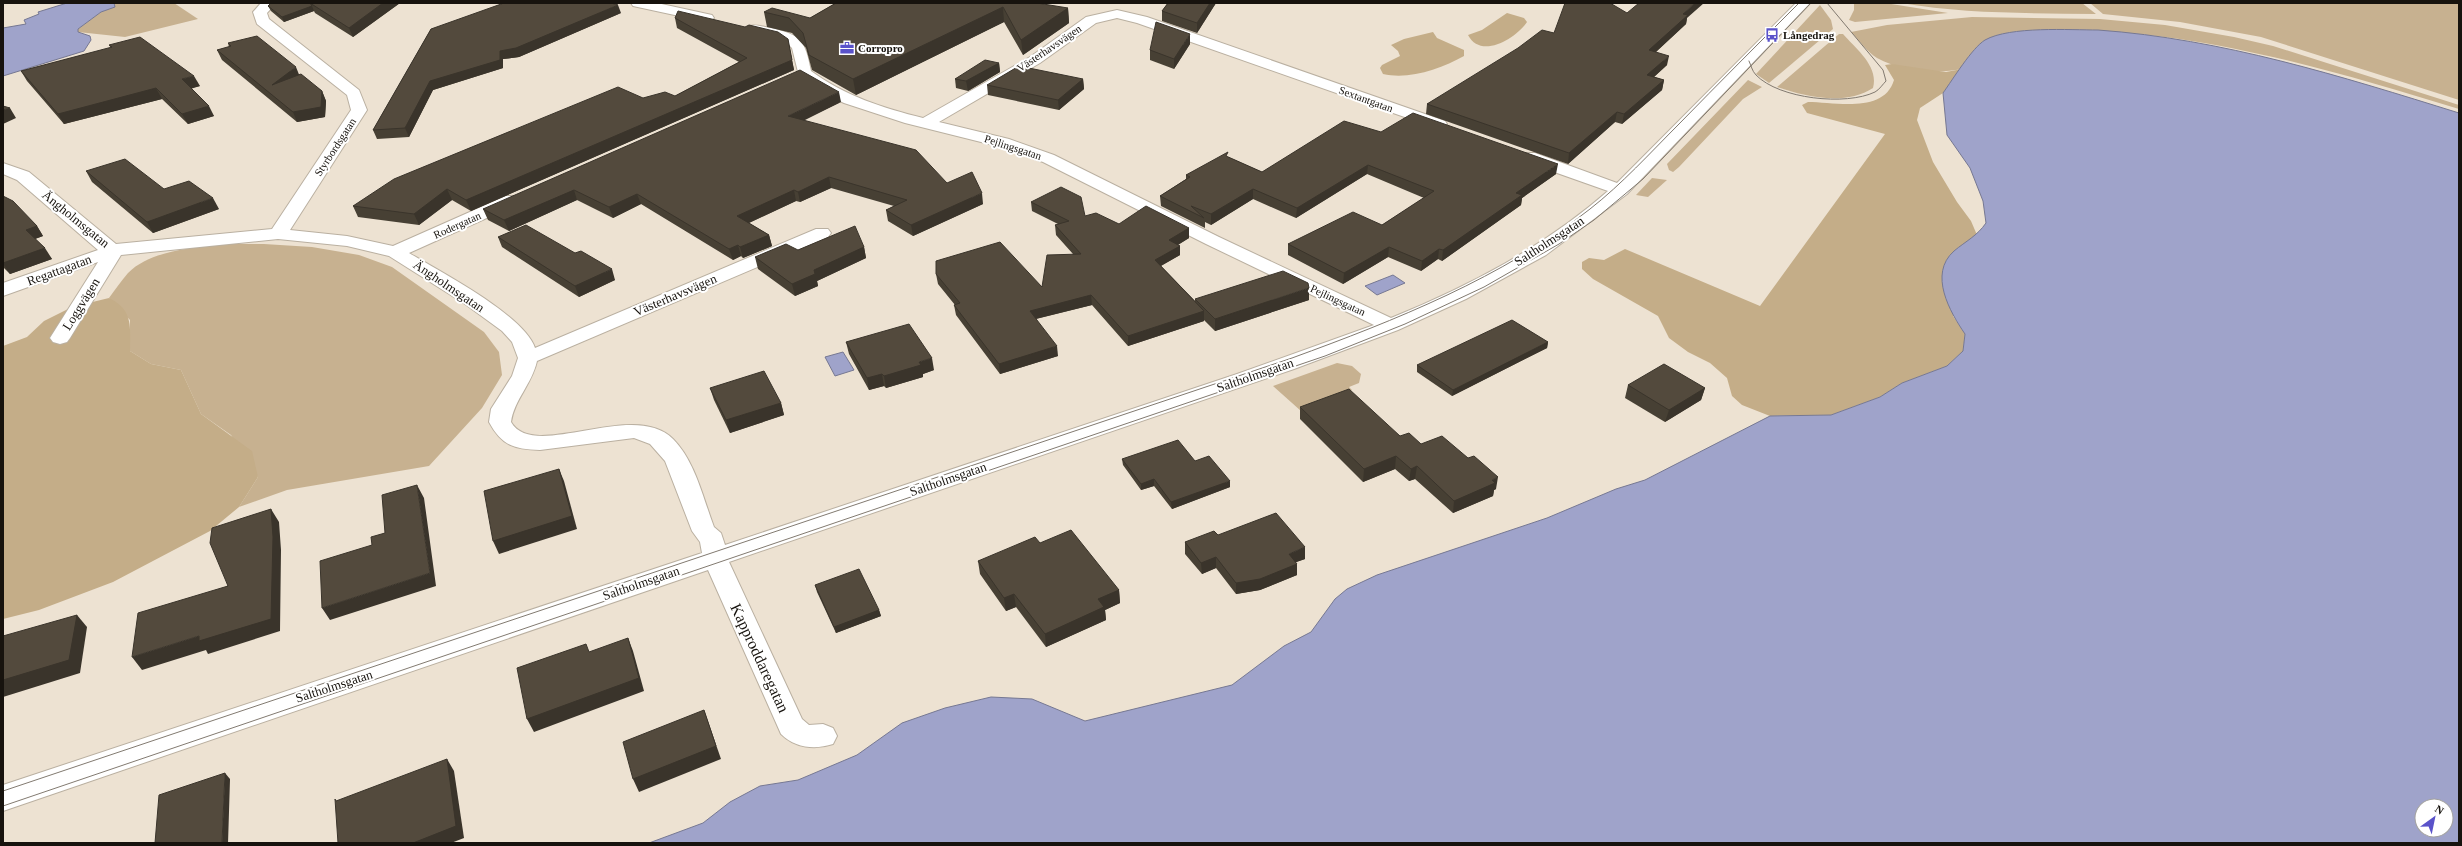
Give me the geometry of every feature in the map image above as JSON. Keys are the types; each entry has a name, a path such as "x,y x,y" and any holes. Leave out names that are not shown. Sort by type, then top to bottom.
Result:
{"street":[{"name":"Styrbordsgatan","path":"269,3 260,12 262,21 354,93 358,110 278,234"},
{"path":"638,3 786,37 795,42 801,53 804,73 787,79"},
{"name":"Saltholmsgatan","path":"3,798 1244,379 1391,326 1464,292 1530,255 1576,226 1621,190 1803,3"},
{"name":"Västerhavsvägen","path":"927,122 1035,60 1091,20 1110,14"},
{"name":"Sextantgatan","path":"1110,14 1137,18 1452,129"},
{"name":"Pejlingsgatan","path":"804,73 822,87 839,95 873,107 1009,144 1046,157 1188,228 1391,326"},
{"path":"1518,153 1621,190"},
{"name":"Ängholmsgatan","path":"3,168 23,176 106,247 114,250 278,234 347,241 395,252 472,300 509,327 522,340 528,358"},
{"name":"Rodergatan","path":"395,252 523,195"},
{"name":"Västerhavsvägen","path":"528,358 822,233"},
{"name":"Regattagatan","path":"3,290 114,250"},
{"name":"Loggvägen","path":"60,338 114,250"},
{"path":"528,358 523,376 502,409 500,422 506,433 516,440 535,443 634,431 655,438 665,444 677,462 704,531 712,540 715,558"},
{"name":"Kapproddaregatan","path":"715,558 791,726 805,737 822,736"}],"shaded area":[{"path":"114,3 174,3 198,19 125,37 78,32 78,29 101,12 114,7"},
{"path":"1854,3 1885,3 1948,13 1855,22 1849,20 1854,10"},
{"path":"1901,3 2082,3 2096,14 1973,11 1925,7"},
{"path":"2090,3 2459,3 2459,100 2261,37 2180,22 2103,14"},
{"path":"1820,5 1831,20 1833,29 1769,83 1756,74"},
{"path":"1507,13 1524,18 1527,22 1507,40 1498,44 1481,46 1474,42 1468,35 1482,30"},
{"path":"1972,17 2100,19 2165,25 2234,37 2273,46 2459,105 2459,109 2309,66 2259,54 2157,36 2105,31 2053,30 2000,34 1978,46 1962,69 1930,71 1908,69 1877,58 1866,49 1851,32 1887,25"},
{"path":"1433,32 1437,38 1464,50 1464,56 1455,61 1425,72 1403,76 1383,74 1380,68 1382,65 1400,56 1398,51 1391,45 1404,39"},
{"path":"1839,34 1843,34 1870,65 1873,72 1873,88 1862,94 1851,97 1825,98 1800,94 1777,87"},
{"path":"1892,64 1946,72 1962,69 1943,93 1920,108 1917,120 1933,162 1957,202 1971,221 1977,235 1953,252 1953,316 1965,334 1963,351 1947,366 1902,383 1880,397 1831,415 1770,416 1742,405 1732,396 1727,378 1710,363 1688,352 1669,338 1658,316 1593,279 1582,269 1582,262 1589,258 1604,260 1625,249 1760,306 1885,134 1807,113 1802,105 1808,102 1857,104 1870,102 1880,98 1889,91 1894,80 1885,65"},
{"path":"1748,80 1762,87 1743,99 1679,167 1673,172 1669,170 1667,164"},
{"path":"1652,178 1667,180 1648,197 1636,195"},
{"path":"217,244 264,244 312,247 359,255 392,267 484,332 499,352 502,375 482,408 429,466 287,490 239,507 258,477 231,435 201,414 181,370 151,364 130,351 130,320 109,298 128,273 147,260 170,252"},
{"path":"109,298 123,308 127,314 130,327 130,351 151,364 181,370 201,414 252,451 258,477 239,507 210,531 113,582 39,610 3,619 3,346 27,337 44,321 72,307"},
{"path":"1337,363 1352,366 1361,374 1359,383 1349,387 1352,390 1301,411 1273,386"}],"water":[{"path":"67,3 114,3 115,7 101,12 78,29 78,32 90,36 91,40 84,51 3,76 3,28 26,24 24,20 39,14 38,12"},
{"path":"2057,29 2098,30 2145,35 2236,50 2325,73 2459,113 2459,843 649,843 703,823 730,802 760,786 798,780 857,755 902,723 945,708 991,697 1032,699 1085,721 1232,685 1284,646 1311,632 1335,599 1347,589 1377,575 1547,518 1616,489 1645,480 1770,416 1831,415 1880,397 1902,383 1947,366 1963,351 1965,334 1953,315 1944,293 1942,282 1946,260 1954,251 1983,228 1986,223 1983,201 1970,168 1947,135 1943,93 1974,50 1985,40 2009,33"},
{"path":"1393,275 1405,283 1377,295 1365,286"},
{"path":"843,352 854,370 835,376 825,357"}],"building":[{"path":"271,3 310,3 312,6 282,17 268,6"},
{"path":"310,3 383,3 349,28"},
{"path":"504,3 611,3 618,5 516,48 500,51 500,60 430,81 405,128 373,130 431,29"},
{"path":"836,3 1037,3 1068,8 1021,40 1003,7 853,79 809,55 803,33 789,18 764,12 772,8 810,18"},
{"path":"1168,3 1210,3 1197,23 1162,11"},
{"path":"1565,3 1610,3 1627,13 1639,3 1695,3 1683,14 1688,15 1649,50 1669,56 1647,75 1664,80 1624,114 1617,112 1569,153 1427,104 1518,48 1542,30 1554,33"},
{"path":"678,11 745,27 749,25 778,32 788,39 792,60 466,200 447,189 414,214 353,206 394,179 618,87 643,98 665,92 675,96 747,58 675,18"},
{"path":"1156,22 1190,34 1174,59 1150,50"},
{"path":"257,36 296,67 272,85 301,74 322,91 321,107 293,112 217,50 231,46 228,43"},
{"path":"140,37 194,76 182,79 209,106 182,114 156,88 58,114 21,71 112,47 109,45"},
{"path":"985,60 999,63 966,81 955,79"},
{"path":"1019,66 1083,79 1058,100 987,85"},
{"path":"800,70 839,92 788,116 916,150 947,183 972,172 982,193 911,225 886,210 907,200 829,177 798,192 794,190 737,216 769,235 740,247 738,245 729,249 637,194 609,207 574,190 504,220 483,209"},
{"path":"3,106 10,108 3,110"},
{"path":"1413,113 1558,164 1516,193 1522,195 1443,250 1439,249 1422,261 1389,247 1344,273 1288,244 1353,212 1382,225 1434,191 1368,165 1297,208 1253,189 1211,214 1191,206 1204,218 1160,196 1190,177 1186,175 1228,152 1226,156 1262,172 1344,121 1381,132"},
{"path":"125,159 164,189 189,181 213,198 147,222 86,171"},
{"path":"1061,187 1081,197 1085,216 1096,213 1119,224 1146,206 1189,228 1169,240 1180,246 1155,260 1204,311 1128,336 1091,295 1030,311 1057,346 999,364 954,305 960,303 936,274 936,261 1000,242 1042,287 1047,255 1081,254 1055,225 1069,221 1031,202"},
{"path":"3,196 13,201 37,226 26,230 45,248 3,263"},
{"path":"526,225 575,253 581,251 612,269 575,286 498,237"},
{"path":"855,226 864,247 814,270 815,274 792,284 755,257 786,244 798,250"},
{"path":"1283,271 1308,283 1309,288 1215,319 1195,299"},
{"path":"1512,320 1548,342 1453,390 1417,365"},
{"path":"909,324 932,358 919,362 921,365 884,376 882,374 867,378 846,342"},
{"path":"1664,364 1705,388 1669,410 1628,385"},
{"path":"764,371 781,403 726,420 710,388"},
{"path":"1349,389 1400,436 1409,433 1421,444 1442,436 1468,458 1474,456 1498,477 1492,480 1495,483 1454,501 1417,466 1411,469 1396,456 1364,469 1300,407"},
{"path":"1178,440 1195,461 1209,456 1230,481 1171,502 1154,479 1141,484 1122,459"},
{"path":"559,469 572,516 493,541 484,491"},
{"path":"417,485 430,573 322,608 320,561 372,545 371,537 385,533 382,495"},
{"path":"271,509 273,537 271,619 199,641 199,636 132,657 138,613 228,586 210,543 212,528"},
{"path":"1276,513 1305,547 1289,554 1297,564 1260,579 1236,583 1216,557 1201,563 1185,542 1214,531 1218,535"},
{"path":"1071,530 1119,590 1098,599 1104,607 1045,634 1014,594 1004,598 978,561 1035,537 1040,543"},
{"path":"859,569 879,610 834,627 815,585"},
{"path":"77,615 69,660 3,680 3,636"},
{"path":"628,638 639,678 527,719 517,668 586,644 589,652"},
{"path":"704,710 716,746 633,779 623,742"},
{"path":"447,759 456,826 413,843 338,843 335,799 336,801"},
{"path":"225,773 222,843 155,843 159,795"}],"tram line":[{"path":"3,791 1292,358 1331,344 1409,312 1447,295 1521,256 1556,234 1590,209 1636,168 1799,3"},
{"path":"1751,66 1811,3"},
{"path":"1751,66 1756,75 1767,83 1780,90 1796,95 1813,98 1847,99 1875,92 1886,81 1883,70 1827,3"},
{"path":"1749,61 1751,66"},
{"path":"3,806 1325,356 1405,324 1484,287 1559,244 1594,220 1643,179 1751,66"}],"place":[{"name":"Långedrag","path":"1772,35"},
{"name":"Corropro","path":"847,48"}]}
